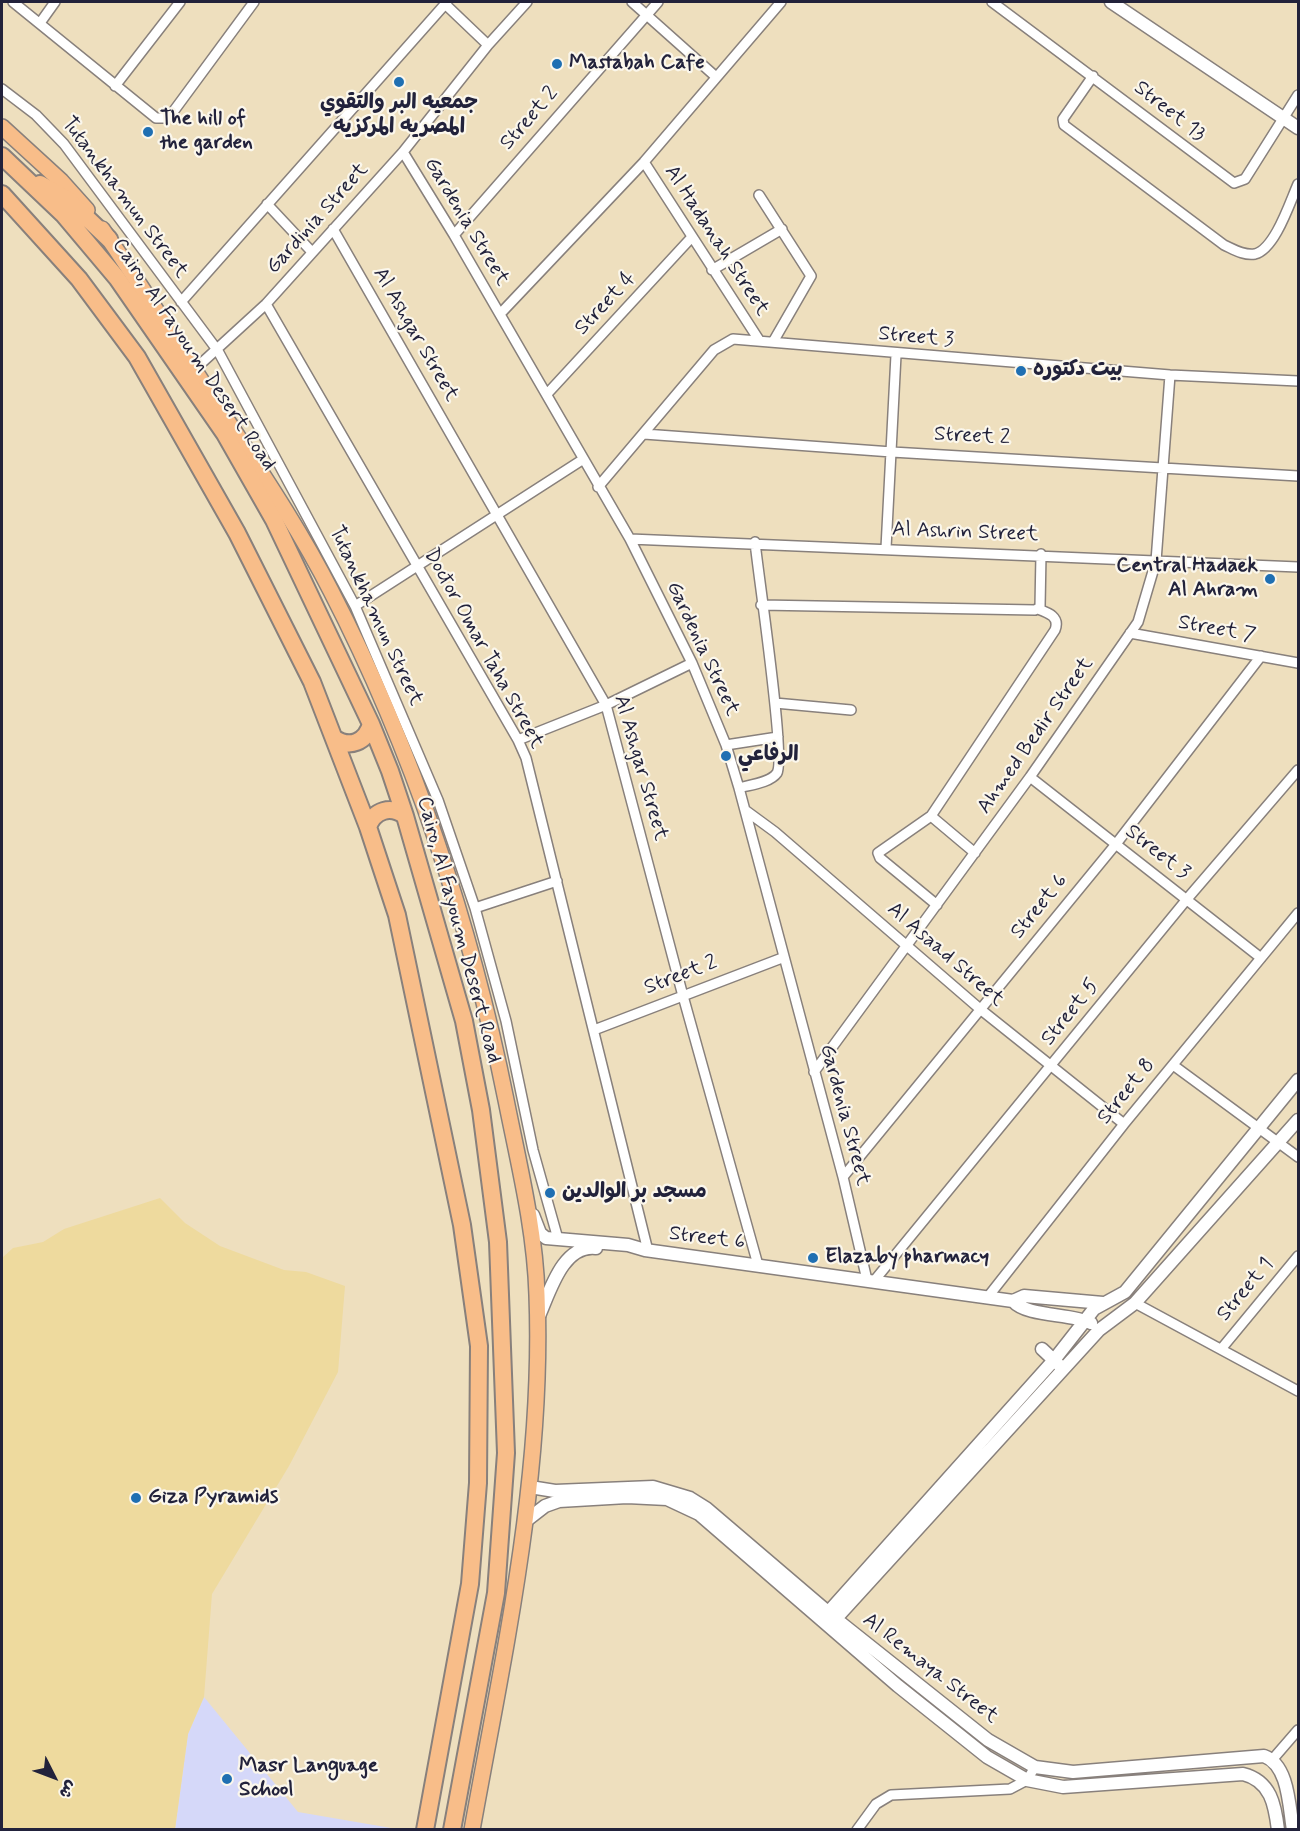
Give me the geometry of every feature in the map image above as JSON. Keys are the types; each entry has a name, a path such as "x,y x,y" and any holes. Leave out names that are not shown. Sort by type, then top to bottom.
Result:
{"highway":[{"name":"Cairo, Al Fayoum Desert Road","path":"2,156 82,235 117,278 228,439 274,520 371,724 405,816 470,1051 495,1211 502,1296 506,1453 500,1557 490,1628 452,1830"},
{"path":"27,180 44,185 68,200 109,240"},
{"path":"2,194 79,279 146,372 270,597 312,682 390,891 407,958 464,1235 479,1346 478,1483 470,1584 425,1830"},
{"path":"334,738 347,744 360,741 369,731 371,724"},
{"path":"368,827 374,816 383,810 395,810 405,816"}],"main road":[{"path":"2,126 74,194 109,240 262,473 322,573 399,745 437,847 475,969 495,1047 527,1203 536,1275 537,1322 530,1487 526,1520 472,1830"}],"street":[{"path":"13,2 156,118 166,118 173,112 254,2"},
{"path":"40,23 56,2"},
{"path":"115,86 180,2"},
{"name":"Gardinia Street","path":"195,369 218,351 266,304 333,230 403,152 488,45 527,2"},
{"path":"632,2 715,76"},
{"name":"Street 2","path":"454,235 658,2"},
{"path":"500,314 644,162 715,76 781,2"},
{"name":"Street 13","path":"992,2 1234,183 1245,179 1299,95"},
{"path":"1111,2 1299,128"},
{"path":"181,302 446,3 488,45"},
{"path":"1093,76 1063,119 1064,125 1224,245 1246,254 1264,249 1272,239 1299,184"},
{"name":"Tutankhamun Street","path":"2,89 36,115 64,144 218,351 356,606 438,800 475,908 501,1002 533,1150 558,1239"},
{"name":"Gardenia Street","path":"403,152 454,235 547,394 582,460 630,539 692,663 726,745 871,1281"},
{"name":"Al Hadanah Street","path":"644,162 759,340"},
{"path":"759,195 811,276 773,342"},
{"path":"267,204 312,252"},
{"path":"712,270 782,229"},
{"name":"Al Ashgar Street","path":"333,230 606,705 682,996 758,1265"},
{"name":"Street 4","path":"547,394 691,238"},
{"name":"Doctor Omar Taha Street","path":"266,304 518,740 531,778 647,1251"},
{"name":"Street 3","path":"598,487 720,345 733,339 896,355 1170,375 1299,381"},
{"path":"886,548 896,355"},
{"name":"Ahmed Bedir Street","path":"814,1072 908,947 1030,777 1130,633 1143,610 1156,561 1170,375"},
{"name":"Street 2","path":"644,434 892,452 1164,466 1299,476"},
{"path":"356,606 582,460"},
{"name":"Al Ashrin Street","path":"630,539 755,542 1299,567"},
{"path":"739,788 776,775 779,767 775,703 761,605 755,542"},
{"path":"1038,609 1041,554"},
{"path":"761,605 900,610 1038,609 1052,615 1056,622 1055,630 931,816 881,850 878,855 937,905"},
{"name":"Street 7","path":"1130,633 1299,663"},
{"name":"Street 6","path":"843,1177 1116,844 1261,656"},
{"path":"518,740 606,705 692,663"},
{"path":"775,703 851,710"},
{"path":"726,745 778,737"},
{"name":"Street 5","path":"871,1281 1187,899 1299,770"},
{"name":"Street 3","path":"1030,777 1262,958"},
{"name":"Al Asaad Street","path":"745,810 775,832 980,1010 1124,1124"},
{"path":"931,816 975,853"},
{"path":"475,908 557,881"},
{"name":"Street 8","path":"987,1298 1124,1124 1299,913"},
{"name":"Street 2","path":"594,1030 782,958"},
{"path":"1173,1065 1299,1157"},
{"path":"828,1620 1054,1360 1085,1320 1104,1303 1112,1301 1125,1292 1299,1080"},
{"path":"828,1620 1100,1330 1135,1303 1299,1120"},
{"path":"527,1203 542,1236 558,1239"},
{"name":"Street 6","path":"558,1239 628,1245 647,1251 987,1298 1013,1301 1024,1296 1104,1303"},
{"name":"Street 6","path":"537,1322 556,1279 578,1250 589,1248 636,1253 647,1251"},
{"name":"Street 1","path":"1222,1348 1299,1256"},
{"name":"Street 6","path":"1013,1301 1022,1309 1085,1320 1100,1330"},
{"path":"1135,1303 1299,1391"},
{"path":"1042,1349 1064,1370"},
{"name":"Al Remaya Street","path":"530,1487 555,1491 652,1487 681,1493 706,1508 828,1620 979,1734 1008,1754 1035,1767 1073,1773 1259,1755 1272,1760"},
{"name":"Al Remaya Street","path":"526,1520 551,1503 573,1499 649,1497 676,1501 699,1515 828,1620 987,1757 1027,1780 1062,1787 1238,1773 1253,1777"},
{"path":"1293,1830 1280,1770 1272,1760 1299,1730"},
{"path":"1259,1755 1252,1765 1253,1777 1264,1785 1274,1805 1278,1830"},
{"path":"857,1830 876,1804 891,1795 1010,1789 1027,1780 1035,1767"},
{"path":"1264,1785 1276,1779 1280,1770"}],"shaded area":[{"name":"Masr Language School","path":"204,1697 298,1812 397,1829 175,1830 188,1734"}],"sand":[{"name":"Giza Pyramids","path":"160,1198 185,1223 220,1246 284,1270 306,1272 345,1286 338,1372 289,1466 212,1594 204,1697 188,1734 175,1829 2,1829 2,1258 13,1248 43,1242 64,1229"}],"place":[{"name":"Mastabah Cafe","path":"557,64"},
{"name":"جمعيه البر والتقوي المصريه المركزيه","path":"399,82"},
{"name":"The hill of the garden","path":"148,132"},
{"name":"بيت دكتوره","path":"1021,371"},
{"name":"Central Hadaek Al Ahram","path":"1270,579"},
{"name":"الرفاعي","path":"726,756"},
{"name":"مسجد بر الوالدين","path":"550,1193"},
{"name":"Elazaby pharmacy","path":"813,1258"},
{"name":"Giza Pyramids","path":"136,1498"},
{"name":"Masr Language School","path":"227,1779"}]}
